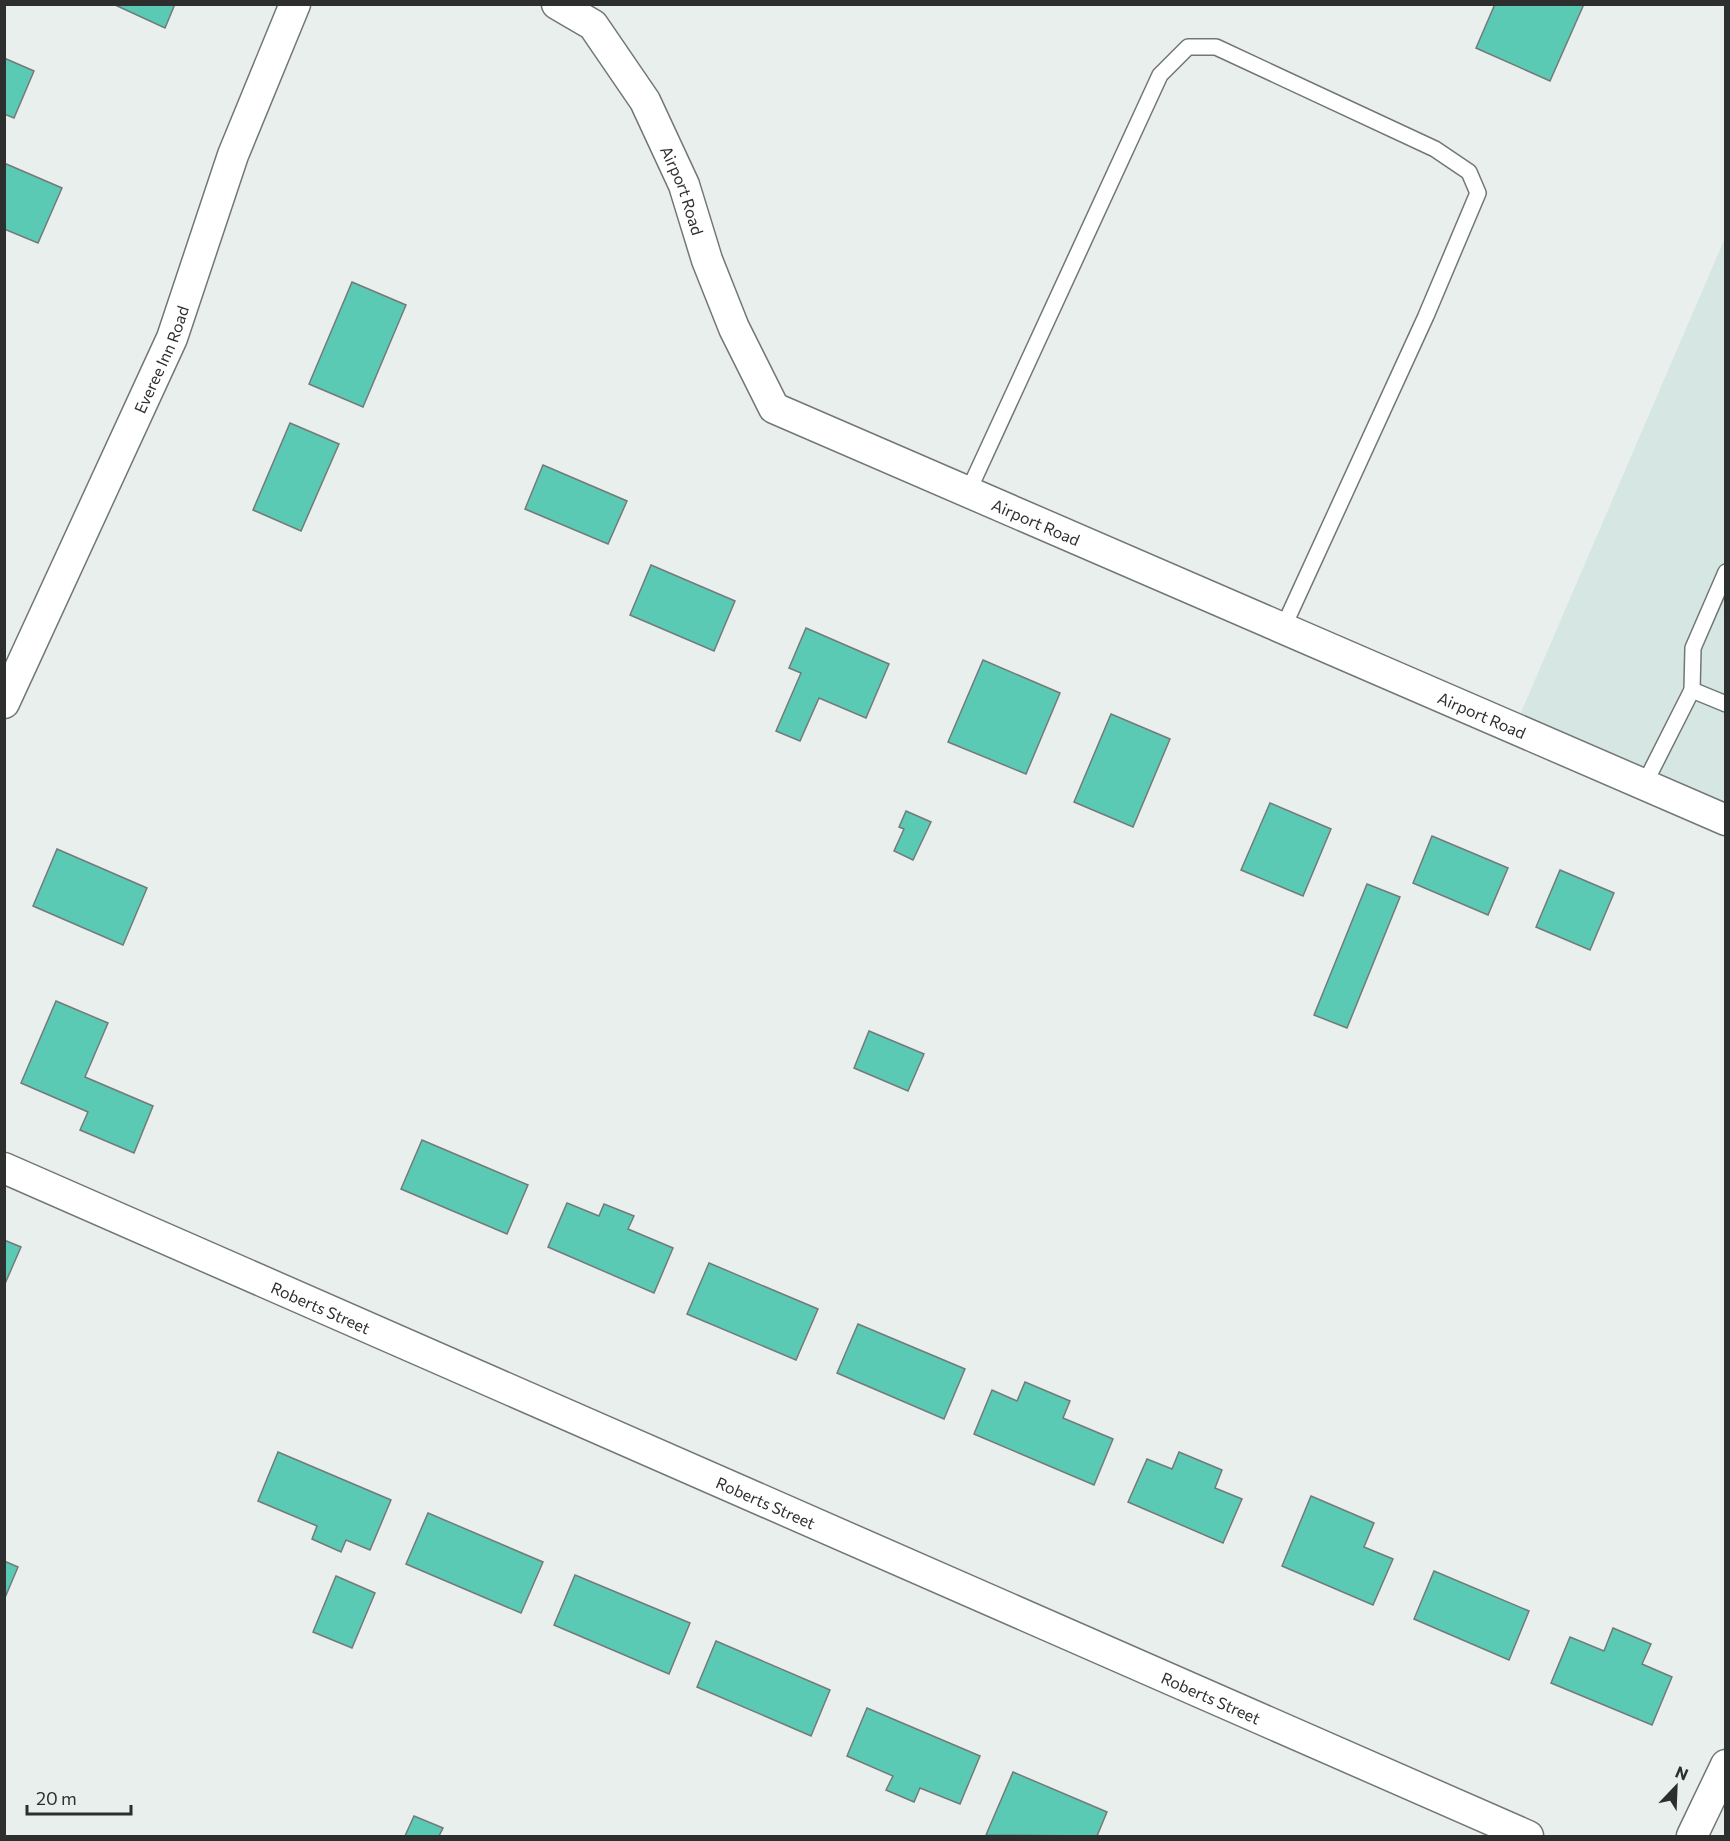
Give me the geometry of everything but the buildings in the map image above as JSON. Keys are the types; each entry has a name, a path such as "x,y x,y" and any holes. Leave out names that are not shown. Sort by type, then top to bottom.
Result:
{"street":[{"name":"Everee Inn Road","path":"4,704 172,338 233,154 295,4"},
{"name":"Airport Road","path":"557,4 593,25 645,101 684,185 707,260 734,328 774,408 1725,820"},
{"name":"Roberts Street","path":"4,1168 1528,1836"},
{"path":"1692,1836 1725,1765"}],"lane":[{"path":"968,492 1160,75 1188,47 1216,47 1435,149 1469,172 1478,193 1426,316 1283,628"},
{"path":"1644,784 1692,690 1693,648 1725,572"},
{"path":"1692,690 1725,704"}],"shaded area":[{"path":"1725,238 1725,829 1510,738"}]}
